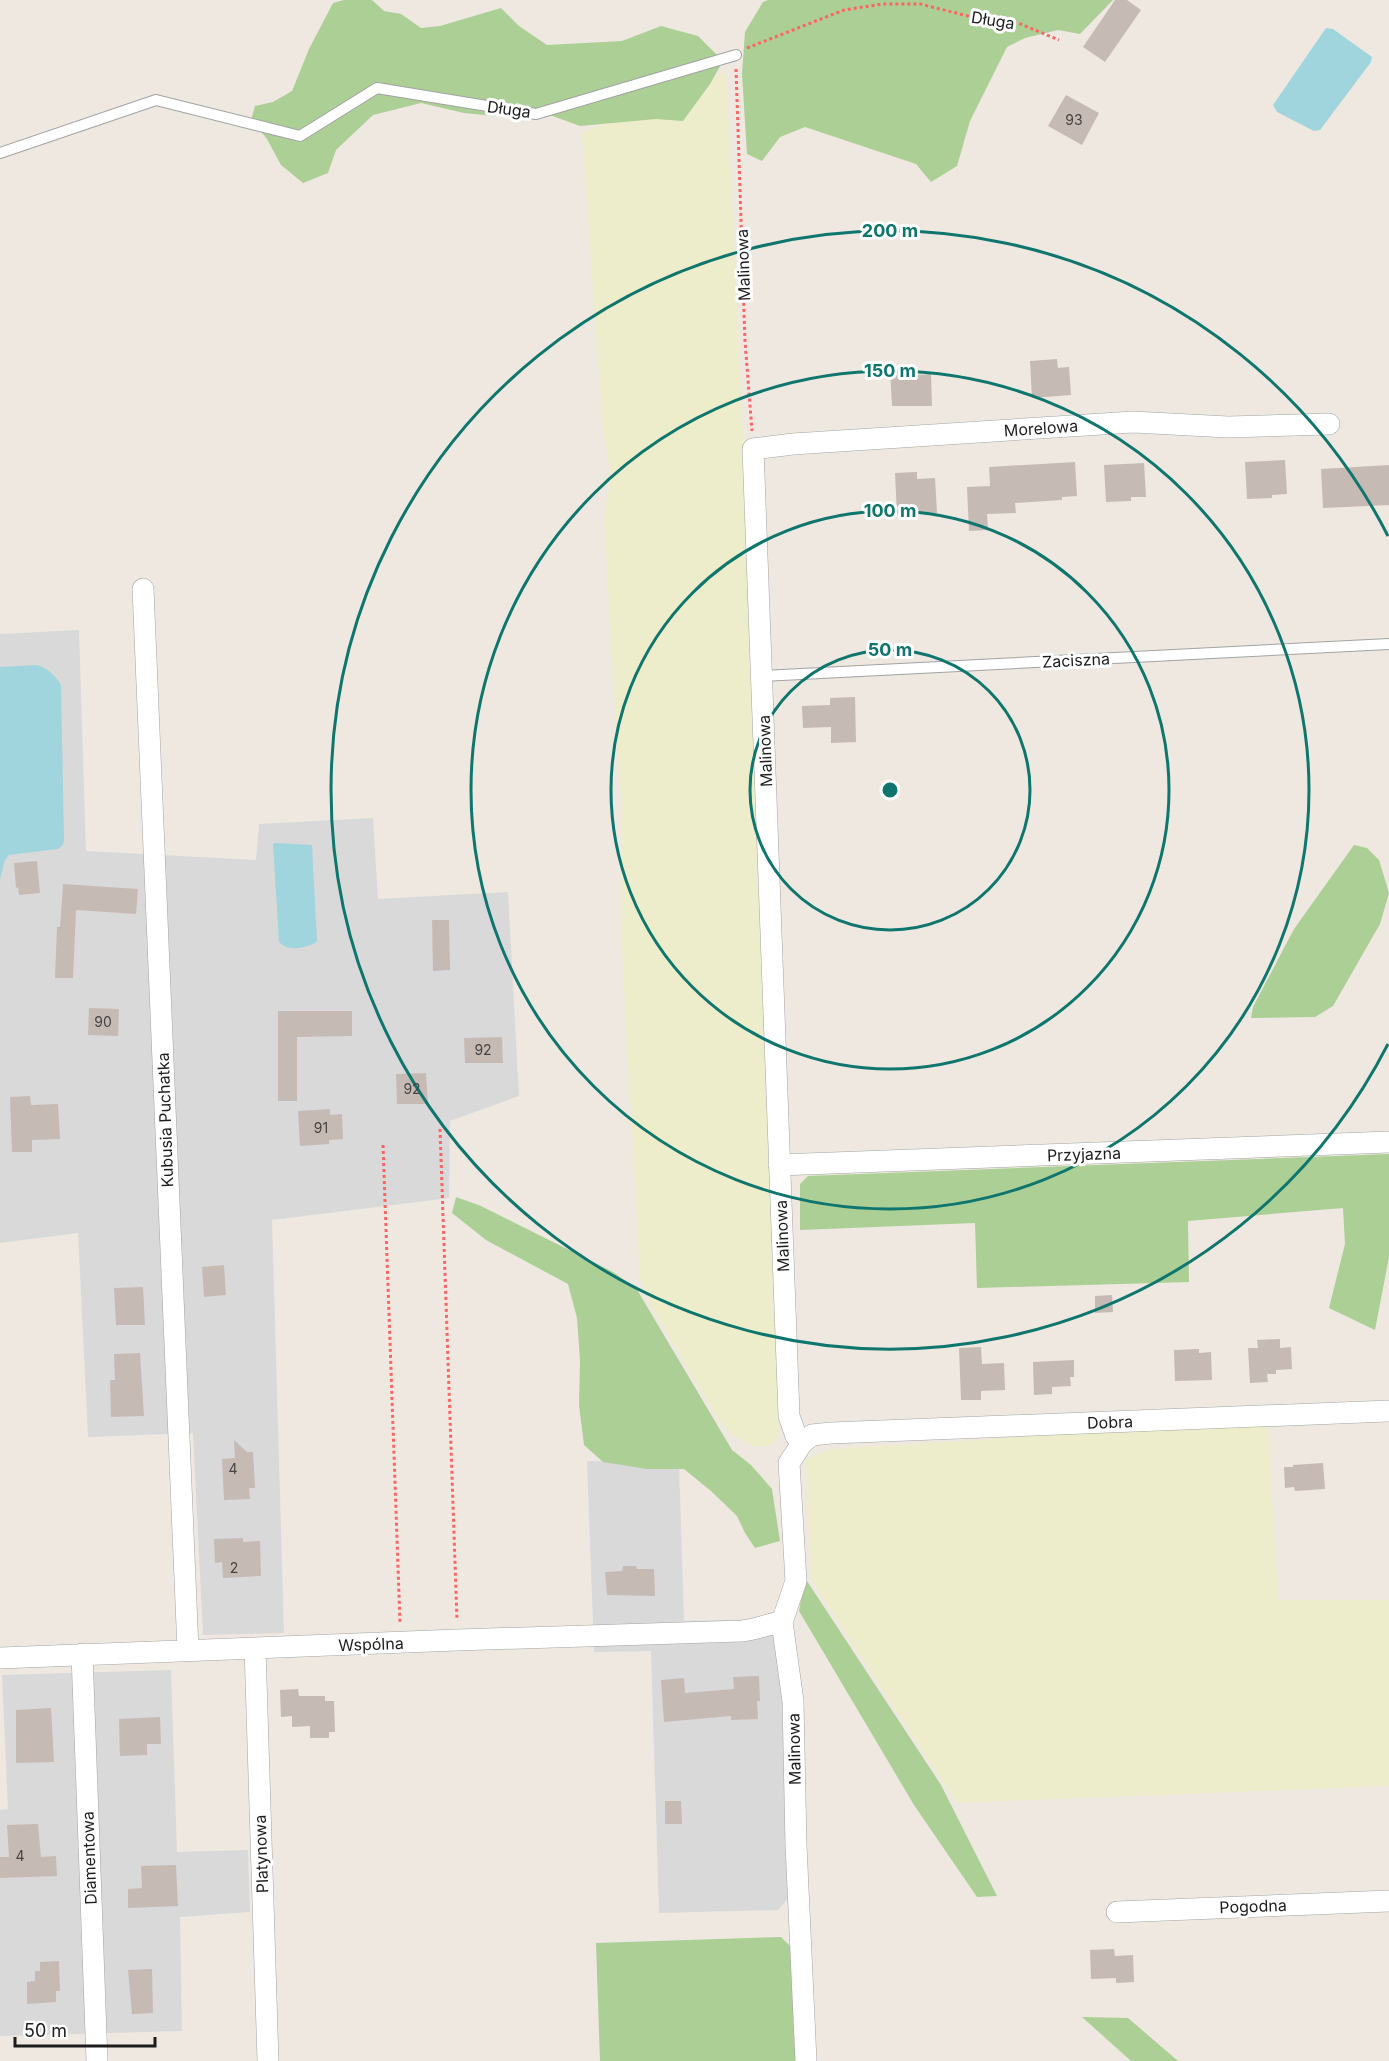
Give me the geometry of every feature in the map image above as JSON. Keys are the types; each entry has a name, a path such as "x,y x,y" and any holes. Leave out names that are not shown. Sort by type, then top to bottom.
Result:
{"street":[{"name":"Morelowa","path":"753,449 793,444 1133,422 1228,427 1329,424"},
{"name":"Malinowa","path":"753,449 789,1416 796,1436 802,1443 789,1463 796,1581 782,1622 793,1701 796,1845 806,2061"},
{"name":"Kubusia Puchatka","path":"143,589 188,1650"},
{"name":"Przyjazna","path":"780,1165 1389,1142"},
{"name":"Dobra","path":"802,1443 812,1435 831,1433 1389,1411"},
{"name":"Wspólna","path":"0,1658 741,1631 757,1630 769,1624 782,1622"},
{"name":"Platynowa","path":"255,1648 268,2061"},
{"name":"Diamentowa","path":"82,1654 97,2061"},
{"name":"Pogodna","path":"1117,1912 1389,1901"}],"lane":[{"name":"Długa","path":"0,153 156,100 300,136 377,88 536,114 736,55"},
{"name":"Zaciszna","path":"762,676 1389,644"}],"path":[{"name":"Długa","path":"736,55 750,46 844,10 883,4 920,4 968,16 1018,23 1059,40"},
{"name":"Malinowa","path":"736,55 745,341 753,449"},
{"path":"440,1129 457,1640"},
{"path":"383,1145 401,1643"}],"shaded area":[{"path":"79,630 86,851 256,860 259,824 373,818 378,899 508,892 519,1096 450,1121 449,1198 272,1220 284,1633 203,1635 193,1433 88,1437 78,1233 0,1243 0,634"},
{"path":"587,1461 679,1464 684,1621 780,1619 789,1897 778,1910 659,1913 651,1651 594,1652"},
{"path":"171,1670 177,1852 248,1850 250,1912 180,1917 182,2031 0,2036 0,1810 8,1809 2,1675"}],"green space":[{"path":"344,0 372,0 384,11 401,14 421,28 440,26 501,8 519,26 547,45 622,41 661,26 698,36 723,61 710,84 683,121 656,119 580,126 517,103 494,116 464,113 421,103 373,115 336,150 328,173 303,183 281,165 267,139 251,120 255,106 273,102 292,91 309,49 333,3"},
{"path":"768,0 1113,0 1080,34 1058,30 1025,38 1007,47 970,121 957,166 931,182 916,164 805,127 780,137 762,161 747,154 742,74 745,32 763,2"},
{"path":"726,72 754,668 779,1436 769,1446 752,1447 732,1435 718,1419 650,1304 640,1277 622,948 621,800 604,519 611,476 603,429 582,133"},
{"path":"1354,845 1367,848 1379,860 1389,893 1380,924 1333,1006 1315,1017 1251,1018 1253,1007 1294,929"},
{"path":"1389,1154 1389,1257 1375,1330 1329,1308 1345,1244 1343,1208 1188,1221 1189,1282 977,1288 975,1223 800,1230 800,1184 808,1176"},
{"path":"456,1197 481,1206 613,1272 636,1288 732,1450 751,1465 772,1489 780,1541 755,1548 737,1516 684,1469 647,1469 603,1462 584,1445 579,1405 580,1361 577,1318 568,1284 486,1240 452,1213"},
{"path":"1268,1422 1278,1600 1389,1600 1389,1786 957,1803 811,1578 806,1459 830,1449"},
{"path":"805,1578 941,1785 997,1896 977,1897 914,1805 799,1611"},
{"path":"781,1937 791,1947 796,2061 600,2061 596,1943"},
{"path":"1082,2017 1128,2018 1178,2061 1131,2061"}],"water":[{"path":"1326,28 1333,29 1372,57 1371,62 1320,130 1314,131 1277,112 1273,105"},
{"path":"35,665 50,672 61,685 64,840 63,845 58,849 9,855 5,860 0,879 0,667"},
{"path":"273,844 312,845 317,941 315,943 292,948 279,942"}],"building":[{"path":"1115,0 1127,0 1141,10 1105,62 1083,47"},
{"path":"1066,95 1099,113 1082,145 1048,126"},
{"path":"1057,359 1058,368 1069,367 1071,395 1032,398 1030,361"},
{"path":"916,368 916,375 931,374 932,406 892,406 890,369"},
{"path":"1285,460 1287,494 1272,495 1272,498 1247,499 1245,462"},
{"path":"1075,462 1077,496 1062,497 1062,500 1015,503 1016,513 987,514 988,530 969,531 967,487 990,486 989,467"},
{"path":"1144,463 1146,497 1131,497 1131,501 1106,502 1104,465"},
{"path":"1389,465 1389,505 1323,508 1321,469"},
{"path":"917,472 917,479 935,478 937,513 897,515 895,473"},
{"path":"855,697 856,742 831,743 831,727 803,728 802,706 830,705 830,698"},
{"path":"37,861 40,893 19,895 18,887 16,888 14,863"},
{"path":"63,884 138,889 136,914 76,910 73,978 55,978 57,927 60,927"},
{"path":"432,920 449,920 450,970 433,971"},
{"path":"89,1008 119,1009 118,1036 88,1035"},
{"path":"278,1011 352,1011 352,1036 297,1037 297,1101 278,1101"},
{"path":"502,1037 503,1063 465,1063 464,1038"},
{"path":"426,1073 428,1104 397,1104 396,1074"},
{"path":"30,1096 31,1105 58,1104 60,1139 32,1140 32,1152 12,1152 10,1097"},
{"path":"330,1109 330,1115 342,1114 343,1139 329,1140 329,1144 300,1146 298,1111"},
{"path":"224,1265 226,1295 204,1297 202,1267"},
{"path":"143,1287 145,1325 116,1325 114,1288"},
{"path":"1112,1295 1113,1312 1095,1313 1095,1296"},
{"path":"1280,1339 1280,1348 1291,1347 1292,1369 1276,1370 1276,1374 1267,1374 1268,1382 1250,1383 1248,1348 1258,1348 1257,1340"},
{"path":"981,1347 982,1364 1004,1363 1005,1390 981,1391 981,1400 961,1400 959,1348"},
{"path":"1199,1349 1199,1353 1211,1352 1212,1380 1175,1381 1174,1350"},
{"path":"140,1353 144,1416 111,1417 110,1380 115,1380 114,1354"},
{"path":"1074,1360 1074,1377 1070,1377 1071,1386 1052,1387 1052,1394 1034,1395 1033,1362"},
{"path":"234,1440 247,1452 253,1452 255,1488 249,1488 250,1499 224,1500 222,1459 235,1458"},
{"path":"1323,1463 1325,1489 1295,1491 1294,1487 1285,1488 1284,1467"},
{"path":"243,1538 243,1542 260,1541 261,1576 223,1578 222,1562 215,1563 214,1539"},
{"path":"623,1566 654,1569 655,1596 607,1595 605,1572 622,1571"},
{"path":"759,1676 758,1719 731,1720 731,1716 664,1722 661,1680 684,1678 685,1693 734,1689 733,1677"},
{"path":"298,1689 299,1696 325,1696 325,1701 334,1701 335,1732 329,1732 329,1738 310,1738 310,1726 292,1727 292,1716 281,1717 280,1690"},
{"path":"51,1708 54,1762 16,1763 16,1710"},
{"path":"160,1717 161,1744 147,1744 147,1755 120,1756 119,1719"},
{"path":"665,1801 681,1801 682,1824 665,1824"},
{"path":"38,1824 41,1857 56,1856 57,1876 0,1878 0,1857 9,1857 7,1825"},
{"path":"176,1865 178,1906 128,1908 128,1889 142,1888 141,1866"},
{"path":"1114,1949 1115,1956 1133,1955 1134,1982 1116,1983 1116,1978 1091,1979 1090,1950"},
{"path":"59,1961 60,1991 56,1991 56,2002 27,2004 27,1982 35,1981 35,1971 40,1971 40,1962"},
{"path":"152,1969 153,2013 132,2014 128,1970"}]}
